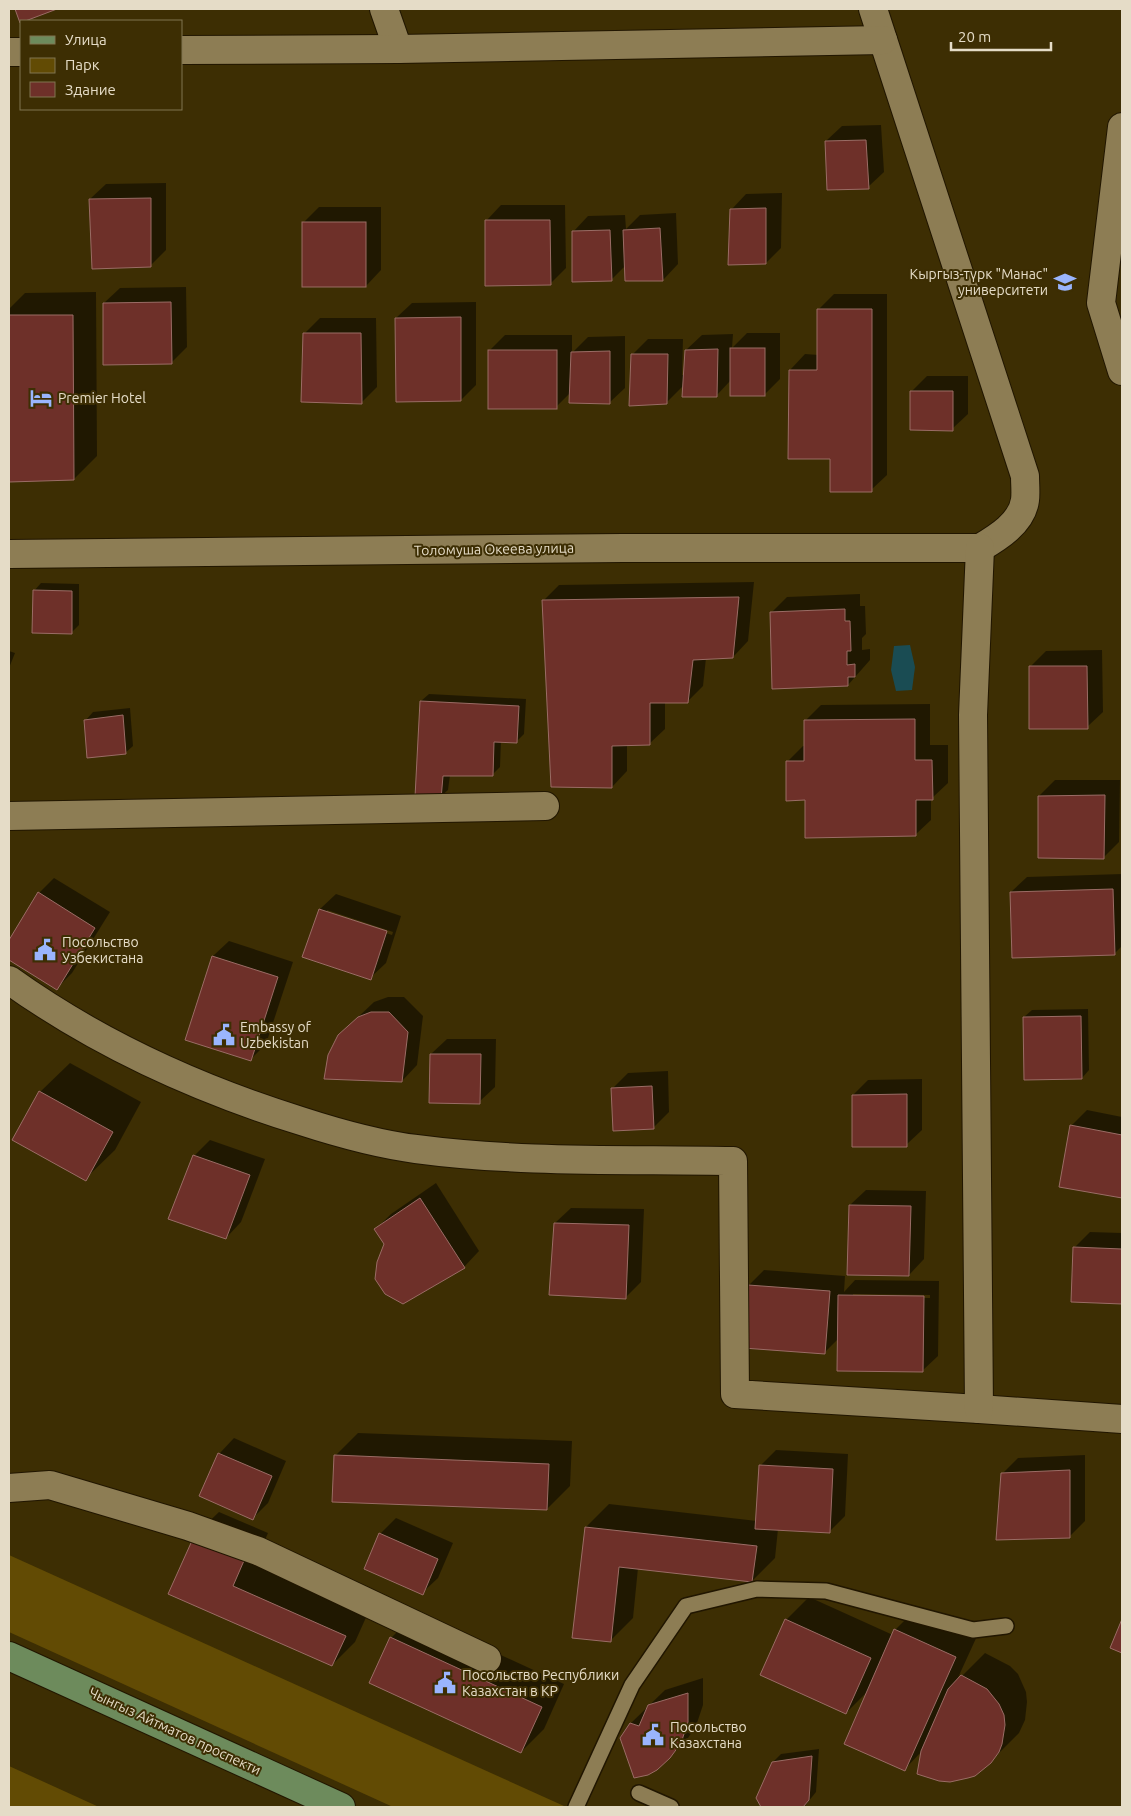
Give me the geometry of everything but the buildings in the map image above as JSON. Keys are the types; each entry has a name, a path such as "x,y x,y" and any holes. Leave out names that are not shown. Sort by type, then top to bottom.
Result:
{"main road":[{"name":"Чынгыз Айтматов проспекти","path":"9,1656 341,1807"}],"street":[{"path":"384,9 398,49"},
{"path":"873,9 1025,476 1025,502 1016,520 1002,535 980,548 973,715 979,1408"},
{"path":"182,50 398,49 883,40"},
{"path":"1122,127 1101,303 1122,371"},
{"name":"Толомуша Океева улица","path":"9,554 623,548 980,548"},
{"path":"9,816 545,806"},
{"path":"9,980 96,1036 185,1078 263,1109 336,1132 414,1149 496,1158 734,1161 735,1394 979,1408 1122,1419"},
{"path":"9,1488 50,1485 197,1529 258,1551 488,1660"}],"lane":[{"path":"576,1807 632,1685 686,1606 757,1588 826,1591 973,1630 1006,1626"},
{"path":"639,1793 671,1807"}],"green space":[{"path":"9,1555 564,1806 393,1807 9,1632"},
{"path":"9,1766 99,1807 9,1807"}],"water":[{"path":"910,645 915,667 912,690 896,691 891,670 894,646"}],"place":[{"name":"Кыргыз-түрк \"Манас\" университети","path":"1065,282"},
{"name":"Premier Hotel","path":"41,398"},
{"name":"Посольство Узбекистана","path":"45,950"},
{"name":"Embassy of Uzbekistan","path":"224,1035"},
{"name":"Посольство Республики Казахстан в КР","path":"445,1683"},
{"name":"Посольство Казахстана","path":"653,1735"}]}
